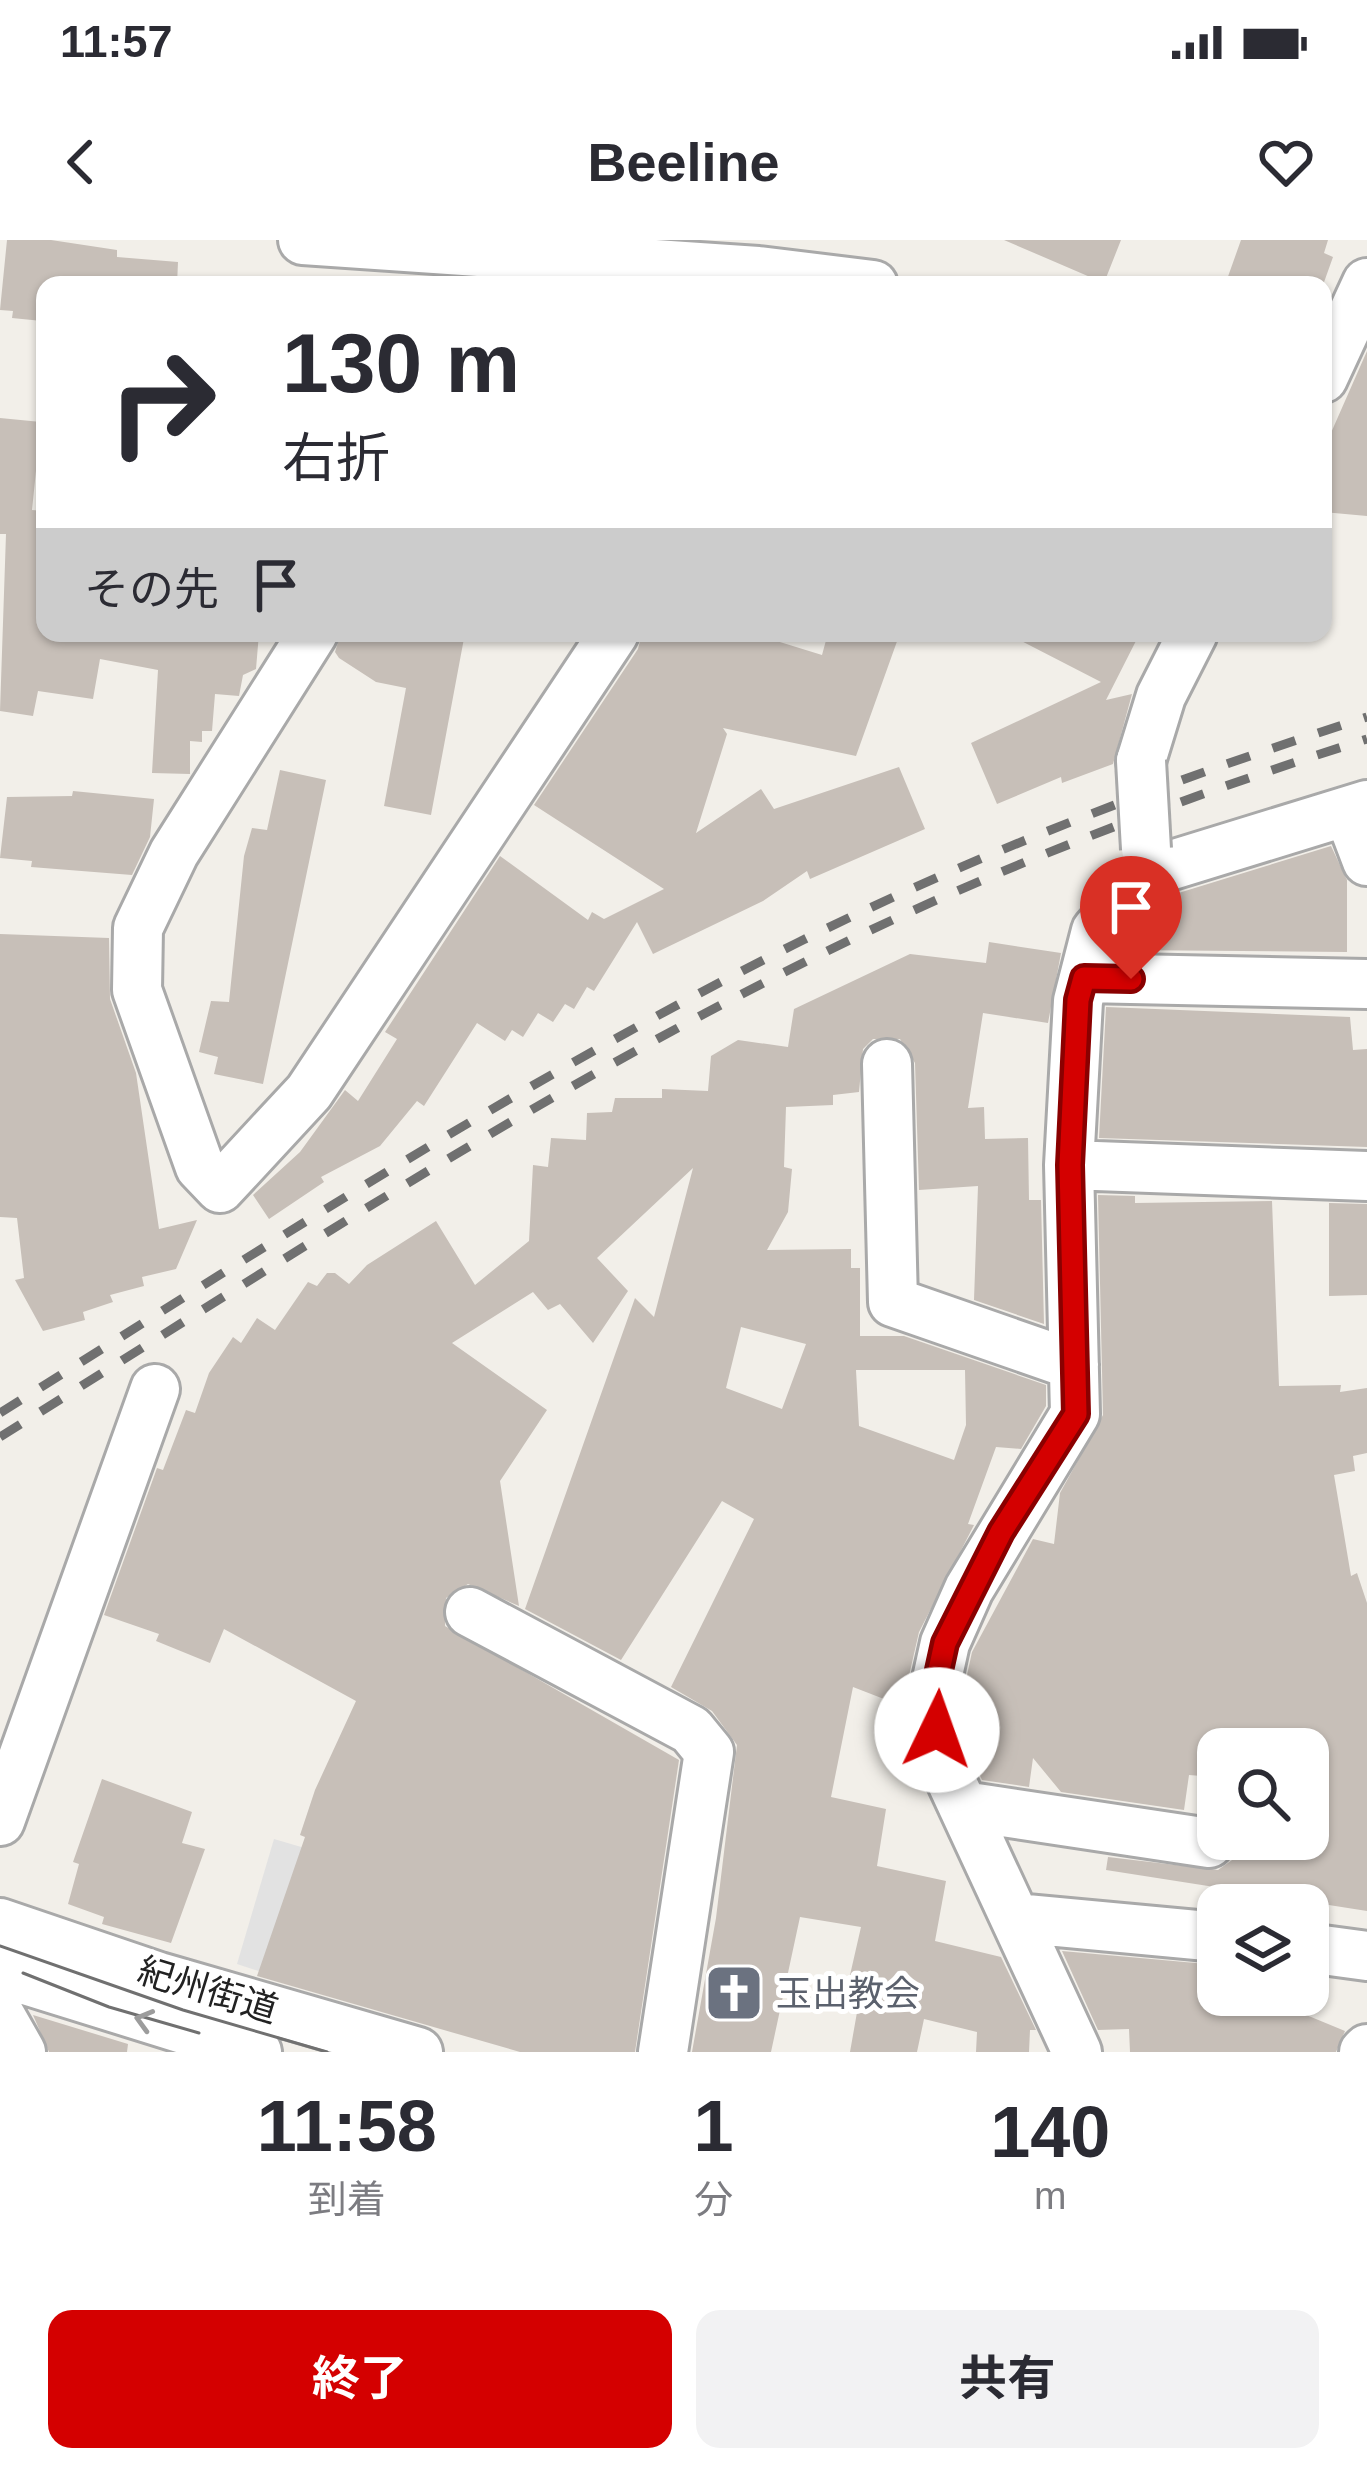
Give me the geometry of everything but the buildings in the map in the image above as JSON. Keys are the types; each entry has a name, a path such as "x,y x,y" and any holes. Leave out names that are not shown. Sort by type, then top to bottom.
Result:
{"street":[{"path":"325,252 758,266 819,276"},
{"path":"1332,357 1353,308"},
{"path":"307,642 174,853 138,928 136,990 200,1167 220,1187 309,1092 608,642"},
{"path":"1077,2052 941,1759 932,1702 945,1643 1001,1532 1076,1414 1070,1165 1084,978 1096,931 1146,861 1141,761 1161,696 1188,642"},
{"path":"1146,861 1357,808 1367,861"},
{"path":"1084,978 1367,984"},
{"path":"887,1064 893,1302 1074,1365"},
{"path":"1070,1165 1367,1176"},
{"path":"0,1821 155,1389"},
{"path":"470,1612 691,1730 709,1752 663,2052"},
{"path":"963,1806 1197,1841"},
{"path":"1015,1918 1197,1935"},
{"name":"紀州街道","path":"0,1923 159,1977 418,2052"},
{"path":"1329,1951 1367,1956"},
{"name":"紀州街道","path":"0,1972 257,2052"},
{"path":"0,2015 21,2052"}],"shaded area":[{"path":"274,1839 359,1864 319,1991 237,1964"}],"tram line":[{"path":"0,1946 183,2010 327,2052"},
{"path":"23,1973 109,2007 199,2033"}],"railway":[{"path":"0,1413 496,1107 803,940 1081,818 1367,717"},
{"path":"0,1437 501,1128 811,959 1085,838 1367,739"}],"place":[{"name":"玉出教会","path":"734,1993"}],"route":[{"path":"937,1730 932,1702 945,1643 1001,1532 1076,1414 1070,1165 1078,1000 1084,978 1131,979"}]}
